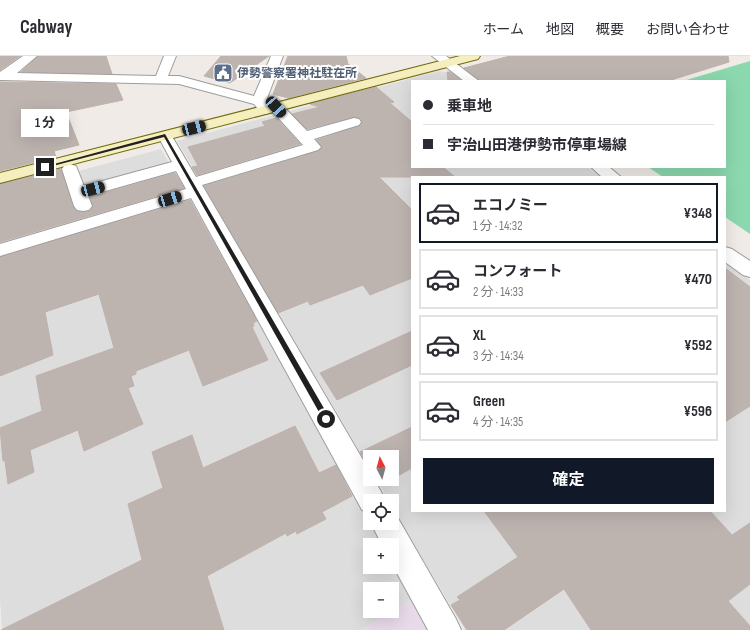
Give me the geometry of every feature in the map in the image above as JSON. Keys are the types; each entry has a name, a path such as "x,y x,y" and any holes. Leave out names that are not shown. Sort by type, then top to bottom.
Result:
{"main road":[{"path":"0,178 165,136 267,106 442,60 474,56"}],"street":[{"path":"2,76 31,56"},
{"path":"160,79 165,71 170,56"},
{"path":"267,106 277,56"},
{"path":"442,60 471,80"},
{"path":"0,250 88,224 312,147 303,137 267,106 179,80 2,76"},
{"path":"303,137 354,122"},
{"path":"165,136 368,494"},
{"path":"79,193 182,164"},
{"path":"600,168 612,176"},
{"path":"70,169 88,224"},
{"path":"726,254 750,270"},
{"path":"389,530 445,630"}],"shaded area":[{"path":"439,71 454,74 462,80 411,80 411,168 588,168 600,176 411,176 411,512 726,512 726,263 750,280 750,630 465,630 399,519 399,494 385,494 380,486 399,486 399,450 363,450 363,457 177,141"},
{"path":"161,149 363,508 363,530 376,530 380,538 363,538 363,574 399,574 399,571 414,598 399,607 399,582 363,582 363,618 381,618 361,630 2,630 0,599 0,192"},
{"path":"414,598 431,630 361,630 381,618 399,618 399,607"}],"green space":[{"path":"750,61 750,234 726,218 726,176 662,176 650,168 726,168 726,80 686,80"}],"building":[{"path":"0,56 20,56 0,70"},
{"path":"38,56 106,56 112,74 21,72"},
{"path":"221,56 269,56 230,83 204,76"},
{"path":"288,56 346,56 348,64 366,78 288,98 273,94"},
{"path":"510,56 728,56 729,62 671,80 479,80 464,68"},
{"path":"447,72 450,72 461,80 448,80"},
{"path":"0,82 116,84 123,100 66,112 79,145 54,151 56,157 0,171"},
{"path":"376,87 394,102 390,103 411,121 411,168 444,168 454,176 379,177 411,209 411,278 370,295 363,285 310,305 308,301 278,313 204,186 318,151 322,147 317,140 359,126 362,123 360,118 354,117 307,129 292,114 320,107 310,104"},
{"path":"276,118 300,144 197,175 192,167 198,166 188,147 265,126 262,122"},
{"path":"61,169 73,206 77,211 83,212 89,211 93,207 90,197 175,173 184,188 0,242 0,184"},
{"path":"190,200 257,321 253,323 254,326 252,327 268,360 203,386 189,350 136,371 136,374 131,376 134,386 128,388 143,424 84,451 78,430 30,450 34,472 8,484 5,461 3,461 0,428 42,411 36,376 114,348 99,294 45,312 53,355 0,376 0,257"},
{"path":"726,269 750,287 750,406 726,421"},
{"path":"411,331 411,365 337,400 320,373"},
{"path":"295,426 319,473 336,465 352,496 322,512 326,519 297,534 296,531 287,536 286,533 207,576 224,630 1,630 142,560 128,504 163,488 152,452 192,435 203,468"},
{"path":"411,427 411,469 399,475 399,450 364,450"},
{"path":"485,512 711,512 732,535 750,523 750,584 728,601 750,626 750,630 591,630 564,589 504,630 467,630 451,605 460,600 457,597 518,557"}],"place":[{"name":"伊勢警察署神社駐在所","path":"223,73"}],"route":[{"path":"45,167 165,136 326,419"}]}
